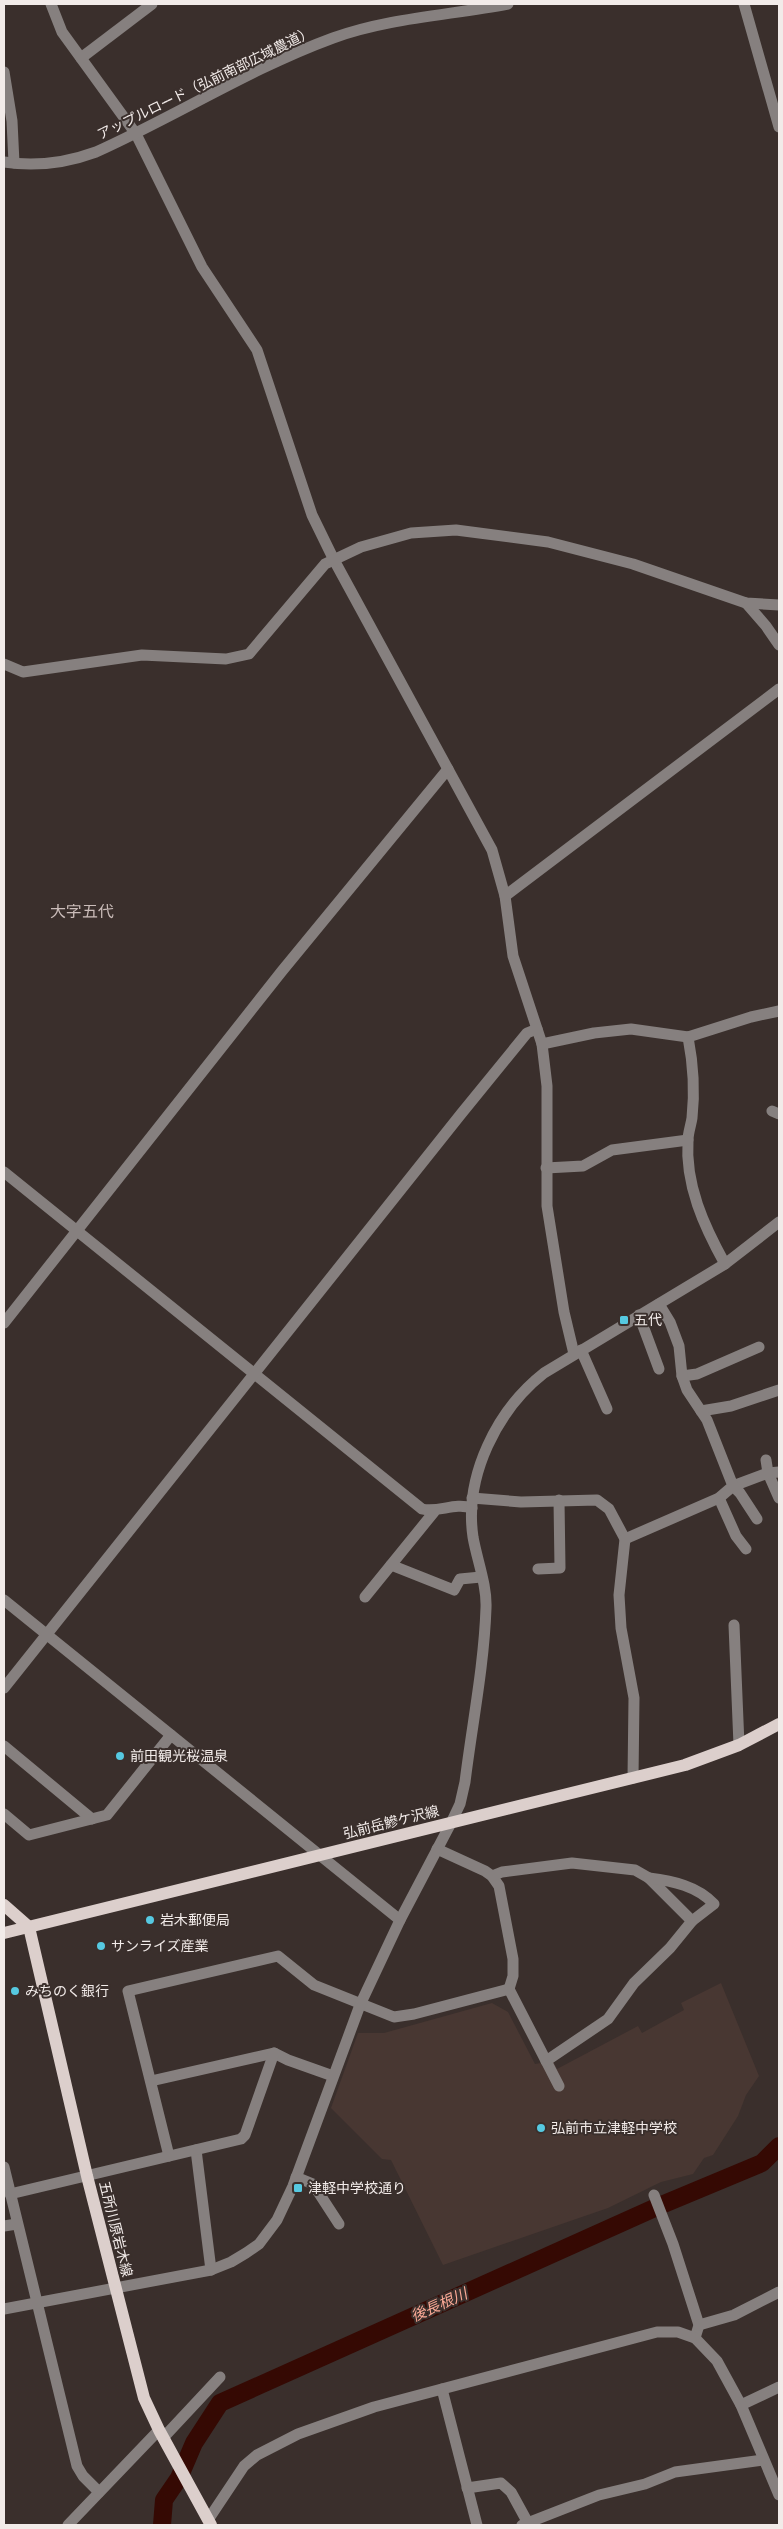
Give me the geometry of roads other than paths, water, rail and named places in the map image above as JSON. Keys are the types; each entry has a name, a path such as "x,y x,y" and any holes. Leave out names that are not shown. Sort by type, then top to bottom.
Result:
{"main road":[{"name":"弘前岳鰺ケ沢線","path":"4,1933 685,1765 740,1745 779,1724"},
{"path":"4,1905 29,1927"},
{"name":"五所川原岩木線","path":"29,1927 87,2176 144,2398 163,2439 209,2523"}],"street":[{"path":"51,4 62,32 136,134 202,267 257,350 312,515 334,560 492,850 505,896 513,956 542,1044 546,1086 547,1206 564,1312 578,1352 607,1409"},
{"path":"81,58 152,4"},
{"name":"アップルロード（弘前南部広域農道）","path":"9,162 46,164 73,161 136,134 291,54 335,37 363,29 466,7 508,4"},
{"path":"744,4 779,127"},
{"path":"4,72 12,121 9,162"},
{"path":"4,664 23,672 142,655 226,659 249,654 325,564 361,547 411,533 456,530 548,542 633,564 746,603 779,605"},
{"path":"746,603 766,626 779,645"},
{"path":"505,896 779,689"},
{"path":"4,1323 282,971 448,770"},
{"path":"542,1044 594,1033 631,1029 688,1037 743,1019 779,1011"},
{"path":"6,1681 47,1634 509,1055 527,1033 538,1029"},
{"path":"688,1037 693,1064 692,1117 688,1140 690,1180 701,1217 725,1264"},
{"path":"546,1168 583,1166 612,1150 688,1140"},
{"path":"4,1172 422,1509 434,1512"},
{"path":"4,2309 210,2270 231,2262 246,2253 264,2238 277,2220 296,2177 360,2005 400,1920 460,1804 465,1782 486,1606 473,1537 472,1503 489,1444 500,1422 531,1383 578,1352 725,1264 779,1222"},
{"path":"659,1304 670,1322 679,1346 682,1376 687,1390 707,1420 733,1486 740,1492 756,1519"},
{"path":"639,1315 659,1369"},
{"path":"682,1376 697,1374 758,1347"},
{"path":"702,1411 731,1406 779,1390"},
{"path":"766,1460 774,1473 779,1498"},
{"path":"625,1539 719,1498 733,1486 774,1473"},
{"path":"719,1498 736,1536 746,1549"},
{"path":"538,1569 560,1568 559,1500"},
{"path":"366,1597 434,1512 448,1506 472,1503 597,1500 609,1509 625,1539 619,1595 620,1628 634,1698 633,1778"},
{"path":"391,1564 454,1590 460,1579 481,1577"},
{"path":"4,1600 400,1920"},
{"path":"734,1625 740,1745"},
{"path":"4,1814 29,1834 107,1815 171,1735"},
{"path":"4,1746 92,1819"},
{"path":"437,1848 492,1876 498,1886 513,1959 513,1976 509,1989 559,2086"},
{"path":"492,1876 502,1872 572,1863 635,1870 649,1878 692,1921"},
{"path":"546,2061 608,2020 634,1983 670,1948 692,1921 714,1904 704,1894 670,1880 649,1878"},
{"path":"169,2156 128,1991 278,1956 314,1985 394,2017 414,2014 509,1989"},
{"path":"151,2081 274,2053 288,2060 334,2076"},
{"path":"10,2194 241,2139 245,2135 274,2053"},
{"path":"196,2150 210,2270"},
{"path":"4,2167 36,2304 78,2466 83,2476 99,2492"},
{"path":"296,2177 313,2184 339,2224"},
{"path":"654,2195 671,2238 700,2325 695,2338"},
{"path":"4,2226 17,2224"},
{"path":"700,2325 734,2315 779,2292"},
{"path":"209,2523 244,2466 257,2455 317,2427 374,2407 657,2332 678,2332 695,2338 717,2361 741,2405 779,2495"},
{"path":"68,2525 99,2492 163,2439 220,2377"},
{"path":"741,2405 779,2388"},
{"path":"442,2389 477,2525"},
{"path":"467,2488 501,2482 511,2492 525,2524 599,2495 645,2484 675,2472 763,2460"}],"waterway":[{"name":"後長根川","path":"162,2525 164,2500 179,2478 194,2443 220,2403 659,2206 762,2163 779,2146"}],"place":[{"name":"五代","path":"624,1320"},
{"name":"前田観光桜温泉","path":"120,1756"},
{"name":"岩木郵便局","path":"150,1920"},
{"name":"サンライズ産業","path":"101,1946"},
{"name":"みちのく銀行","path":"15,1991"},
{"name":"弘前市立津軽中学校","path":"541,2128"},
{"name":"津軽中学校通り","path":"298,2188"}],"district":[{"name":"大字五代","path":"82,911"}]}
